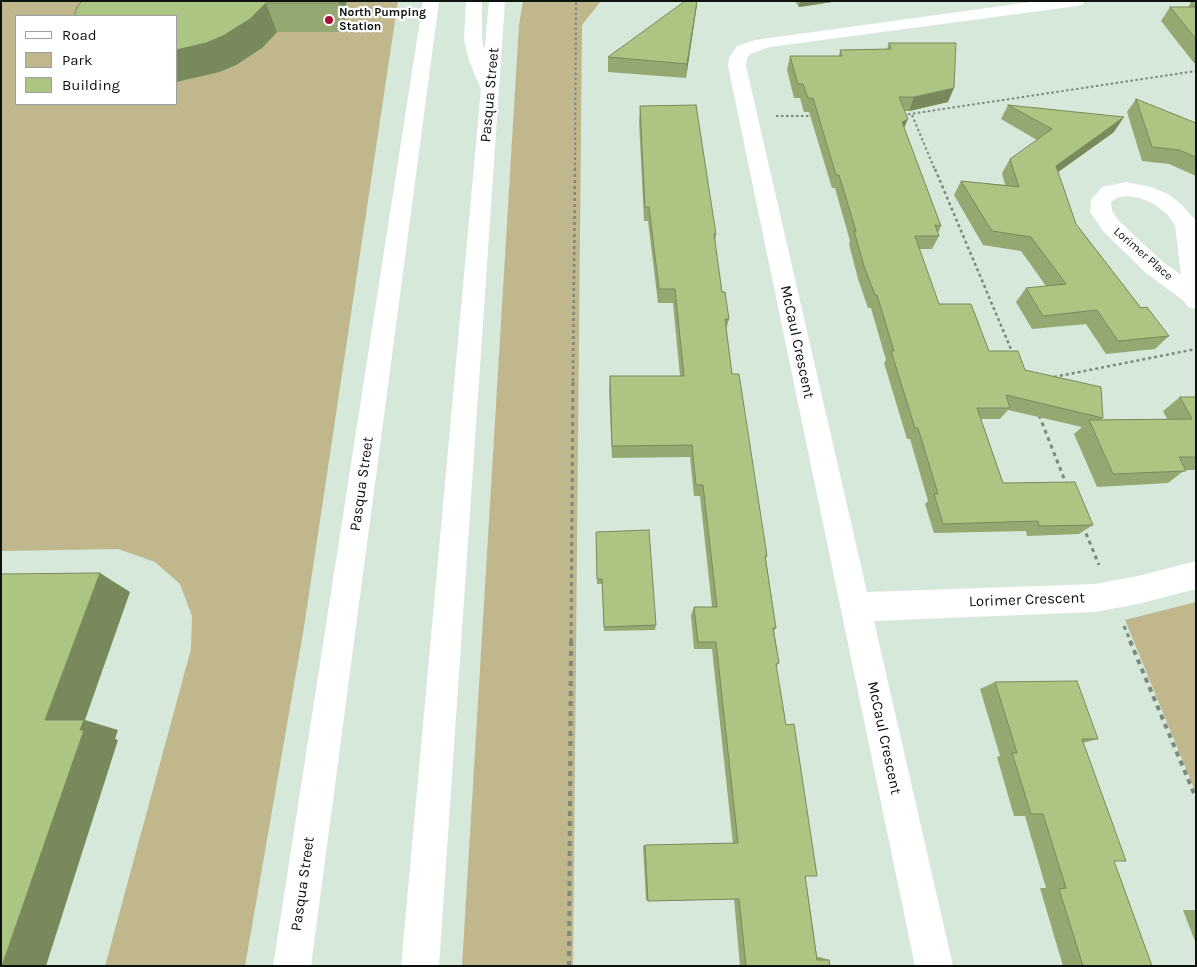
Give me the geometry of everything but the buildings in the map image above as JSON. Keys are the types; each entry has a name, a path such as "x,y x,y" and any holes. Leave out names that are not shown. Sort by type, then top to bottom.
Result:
{"main road":[{"name":"Pasqua Street","path":"292,966 432,1"},
{"path":"474,1 473,40 478,61 490,92"},
{"name":"Pasqua Street","path":"420,966 497,1"},
{"name":"McCaul Crescent","path":"934,966 737,66 738,58 743,50 755,45 1078,1"},
{"name":"Lorimer Place","path":"1126,189 1144,192 1161,199 1174,209 1186,223 1194,298 1156,268 1111,226 1101,212 1101,200 1109,192 1126,189"},
{"name":"Lorimer Crescent","path":"855,607 1095,598 1196,575"}],"path":[{"path":"570,966 576,1"},
{"path":"902,115 1196,72"},
{"path":"912,115 1014,356"},
{"path":"748,116 815,116"},
{"path":"1045,379 1196,349"},
{"path":"1037,411 1070,494"},
{"path":"1081,521 1196,798"}],"green space":[{"path":"1,1 398,1 304,627 245,966 105,966 191,649 192,616 180,584 155,562 118,549 1,551"},
{"path":"523,1 601,1 582,25 573,966 462,966 519,25"},
{"path":"1196,602 1196,793 1125,620"}],"place":[{"name":"North Pumping Station","path":"329,20"}]}
